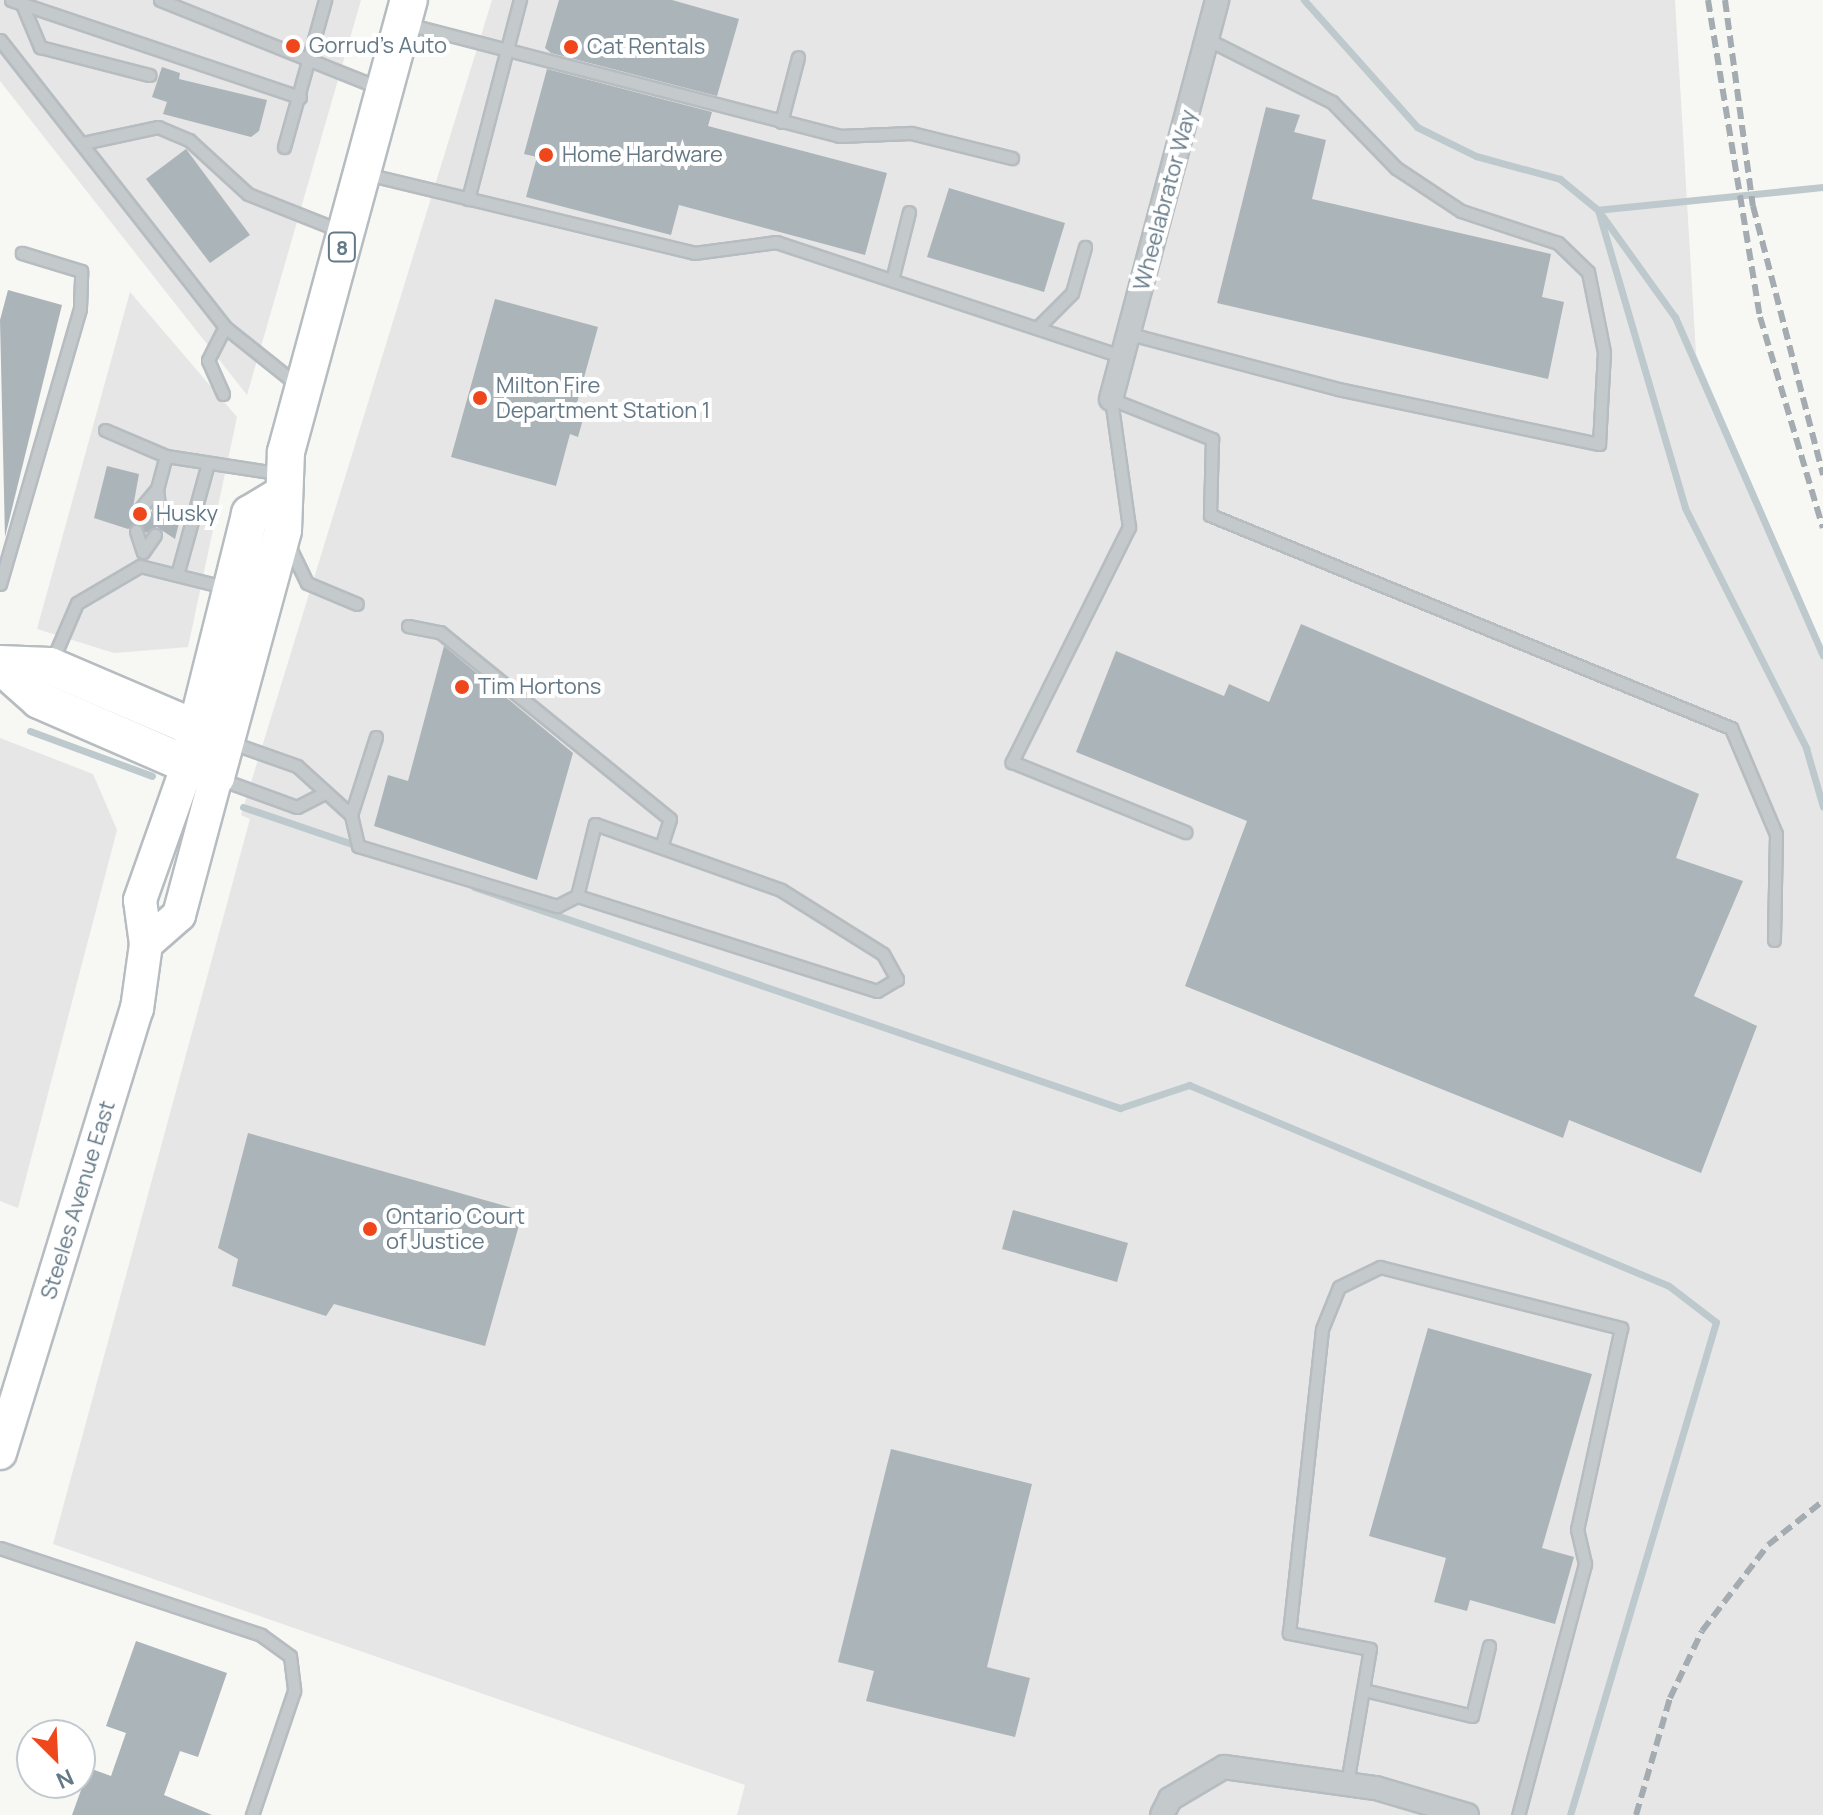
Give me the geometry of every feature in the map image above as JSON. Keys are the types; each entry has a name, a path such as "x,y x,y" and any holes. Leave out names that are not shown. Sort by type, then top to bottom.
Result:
{"main road":[{"name":"Steeles Avenue East","path":"0,1453 137,1009 146,944 179,915 201,772 282,500 303,388 406,11"},
{"name":"Steeles Avenue East","path":"213,735 232,589 250,514 282,500"},
{"path":"0,665 50,666 213,735"},
{"path":"0,665 39,700 201,772"}],"street":[{"name":"Wheelabrator Way","path":"1111,399 1125,357 1217,0"},
{"path":"1162,1815 1170,1799 1224,1767 1347,1783 1467,1815"}],"lane":[{"path":"160,0 310,56 384,90"},
{"path":"284,147 325,0"},
{"path":"468,199 520,0"},
{"path":"17,2 300,97"},
{"path":"17,2 40,47 149,75"},
{"path":"406,11 506,50 781,122 839,136 911,133 1012,158"},
{"path":"1130,334 1338,389 1599,444 1604,352 1588,272 1558,243 1461,211 1396,168 1332,102 1207,39"},
{"path":"0,40 225,327 303,388"},
{"path":"781,122 798,57"},
{"path":"83,143 158,127 189,140 248,194 346,233"},
{"path":"363,174 694,253 776,242 1125,357"},
{"path":"892,280 909,212"},
{"path":"1037,328 1072,293 1085,247"},
{"path":"0,584 80,308 81,271 22,253"},
{"path":"223,394 208,360 225,327"},
{"path":"1185,832 1012,762 1129,527 1111,399 1212,439 1210,515 1731,728 1776,834 1774,940"},
{"path":"105,430 166,456 208,463 282,500 307,583 357,604"},
{"path":"160,514 157,489 166,456"},
{"path":"177,575 208,463"},
{"path":"140,509 157,489"},
{"path":"136,531 143,552"},
{"path":"140,566 143,552 155,535"},
{"path":"50,666 77,603 140,566 232,589"},
{"path":"408,626 440,632 670,819 661,847"},
{"path":"213,735 297,766 321,795 351,815"},
{"path":"376,737 351,815 358,846 537,903 557,906 577,896 877,991 894,986 883,954 781,890 595,824 577,896"},
{"path":"201,772 297,807 321,795"},
{"path":"1347,1783 1370,1649 1289,1633 1322,1329 1339,1287 1380,1267 1621,1328 1577,1529 1585,1564 1518,1815"},
{"path":"0,1548 144,1592 261,1635 290,1656 294,1691 252,1815"},
{"path":"1364,1690 1472,1716 1489,1646"}],"shaded area":[{"path":"0,0 361,0 247,395 0,81"},
{"path":"492,0 1675,0 1696,354 1823,649 1823,1815 737,1815 745,1785 53,1544 250,819 241,815"},
{"path":"130,292 237,417 188,647 114,653 37,629"},
{"path":"0,738 93,774 117,830 18,1208 0,1201"}],"building":[{"path":"559,0 672,0 739,19 717,96 551,53 545,48"},
{"path":"162,67 180,73 179,79 267,100 259,131 251,137 163,114 167,102 152,97"},
{"path":"547,69 712,112 708,126 887,173 865,255 679,205 671,235 526,197 537,157 524,154"},
{"path":"1266,107 1300,115 1294,132 1326,140 1312,199 1551,254 1542,297 1564,302 1548,379 1217,303"},
{"path":"186,149 250,235 210,263 146,179"},
{"path":"949,188 1065,223 1044,292 927,257"},
{"path":"8,290 62,305 5,537 0,320"},
{"path":"495,299 598,327 575,410 585,412 578,437 570,434 556,486 451,457"},
{"path":"107,466 139,474 132,513 151,511 160,522 180,519 175,539 157,527 146,533 138,523 128,529 94,518"},
{"path":"1301,624 1699,794 1676,858 1743,881 1694,996 1757,1026 1701,1173 1569,1120 1563,1138 1185,986 1247,821 1076,752 1116,651 1224,696 1229,684 1269,702"},
{"path":"444,646 573,753 537,880 374,826 388,775 408,781"},
{"name":"Ontario Court of Justice","path":"248,1133 523,1211 485,1346 334,1304 326,1316 232,1286 238,1259 218,1248"},
{"path":"1013,1210 1128,1243 1117,1282 1002,1249"},
{"path":"1428,1328 1592,1374 1542,1548 1574,1557 1555,1624 1470,1600 1467,1611 1434,1602 1446,1558 1369,1536"},
{"path":"891,1449 1032,1484 987,1667 1030,1678 1015,1737 866,1701 874,1671 838,1662"},
{"path":"136,1641 227,1673 198,1757 180,1751 164,1795 212,1815 72,1815 78,1799 96,1799 96,1771 111,1776 126,1733 106,1726"}],"waterway":[{"path":"1304,0 1417,127 1476,156 1560,179 1598,210 1685,508 1806,748 1823,807"},
{"path":"1823,187 1598,210 1675,317 1823,655"},
{"path":"30,731 152,776"},
{"path":"243,807 361,847"},
{"path":"474,887 1120,1108 1189,1085 1669,1286 1716,1322 1570,1815"}],"railway":[{"path":"1708,0 1760,317 1823,528"},
{"path":"1725,0 1753,206 1823,475"},
{"path":"1636,1815 1670,1698 1702,1631 1768,1545 1823,1501"}],"place":[{"name":"Gorrud's Auto","path":"293,46"},
{"name":"Cat Rentals","path":"571,47"},
{"name":"Home Hardware","path":"546,155"},
{"name":"Milton Fire Department Station 1","path":"480,398"},
{"name":"Husky","path":"140,514"},
{"name":"Tim Hortons","path":"462,687"},
{"name":"Ontario Court of Justice","path":"370,1229"}]}
